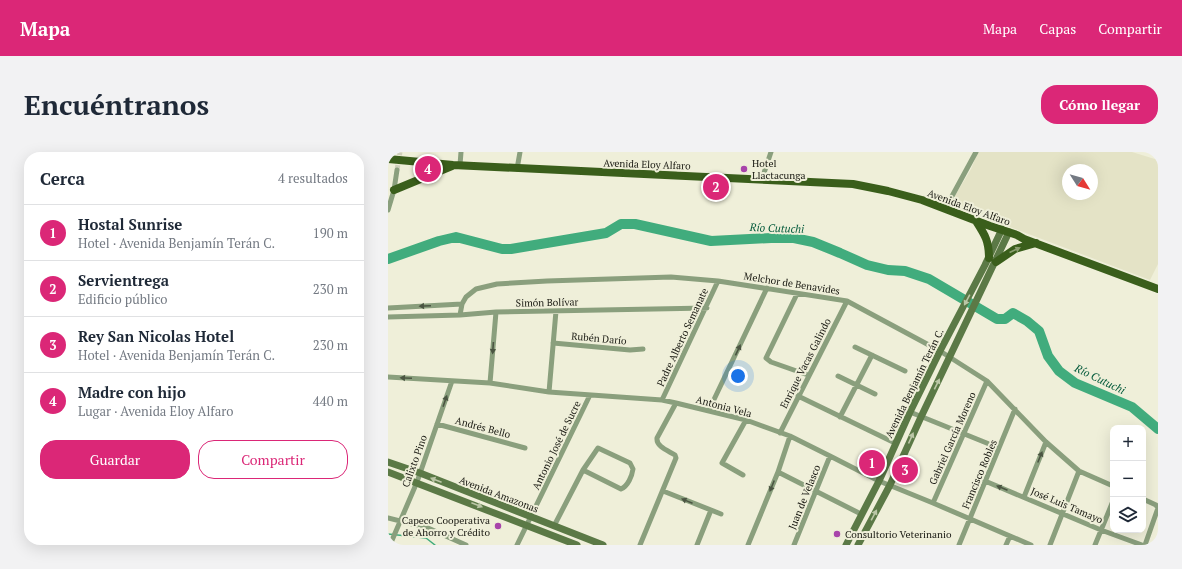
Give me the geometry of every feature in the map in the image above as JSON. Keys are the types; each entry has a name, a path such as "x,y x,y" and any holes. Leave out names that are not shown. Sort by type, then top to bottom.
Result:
{"main road":[{"name":"Avenida Eloy Alfaro","path":"388,159 517,169 853,184 876,188 922,200 1158,289"},
{"path":"394,190 456,165"},
{"path":"975,220 984,233 989,246 990,262 1014,249 1036,243"},
{"name":"Avenida Eloy Alfaro","path":"1010,232 1024,233 1084,257 1158,283"},
{"name":"Avenida Benjamín Terán C.","path":"846,545 879,481 895,443 941,349 990,262 1010,232"},
{"name":"Avenida Benjamín Terán C.","path":"858,545 890,485 992,270 990,262"},
{"name":"Avenida Amazonas","path":"388,462 420,473 603,545"},
{"name":"Avenida Amazonas","path":"388,472 574,544"}],"street":[{"path":"456,165 461,152"},
{"path":"517,169 520,152"},
{"path":"762,179 771,152"},
{"path":"945,209 976,152"},
{"path":"388,210 394,190 397,170"},
{"name":"Melchor de Benavides","path":"462,304 466,297 476,289 497,284 671,277 718,281 768,288 797,294 836,298 847,301 951,354 987,381 1046,442 1079,471 1110,485"},
{"name":"Padre Alberto Semanate","path":"662,400 718,281"},
{"path":"709,410 768,288"},
{"path":"797,294 766,356 767,360 770,362 808,376"},
{"name":"Enrique Vacas Galindo","path":"780,433 847,301"},
{"path":"388,308 462,304 460,315"},
{"name":"Simón Bolívar","path":"388,317 460,315 496,312 706,308"},
{"path":"550,392 556,311"},
{"path":"490,383 496,312"},
{"name":"Rubén Darío","path":"553,343 630,350 643,349"},
{"path":"856,347 905,371"},
{"path":"840,417 872,355"},
{"path":"838,376 875,394"},
{"name":"Antonia Vela","path":"388,377 490,383 550,392 662,400 709,410 746,420 790,436 879,481 1031,545"},
{"name":"Calixto Pino","path":"390,545 417,482 452,381"},
{"name":"Gabriel García Moreno","path":"933,503 987,381"},
{"name":"Antonio José de Sucre","path":"517,545 590,395"},
{"path":"798,396 895,443"},
{"path":"640,545 676,456 659,445 656,441 676,402"},
{"name":"Francisco Robles","path":"959,545 1016,410"},
{"path":"910,412 999,448"},
{"path":"743,475 722,463 746,420"},
{"name":"Andrés Bello","path":"437,424 525,448"},
{"path":"748,545 778,472 790,436"},
{"path":"1024,497 1046,442"},
{"path":"554,526 583,470 598,448 630,463 633,469 625,487 621,489 583,470"},
{"name":"Juan de Velasco","path":"794,545 830,456"},
{"path":"1050,545 1079,471"},
{"path":"778,472 861,514"},
{"name":"José Luis Tamayo","path":"985,481 1101,530 1142,545"},
{"path":"663,491 721,514"},
{"path":"1145,545 1158,508 1156,505 1146,500"},
{"path":"1095,545 1110,508"},
{"path":"697,545 712,510"},
{"path":"388,518 428,528 466,545"},
{"path":"1006,545 1010,536"}],"shaded area":[{"path":"978,152 1132,152 1158,160 1158,264 1150,280 952,205 953,199 971,169"}],"waterway":[{"name":"Río Cutuchi","path":"388,259 439,241 456,237 502,249 511,249 606,233 621,224 635,224 711,241 794,238 813,242 867,265 888,270 905,271 929,279 997,319 1005,319 1013,313 1027,321 1039,331 1048,356 1059,371 1075,383 1132,407 1158,429"},
{"path":"388,534 426,538 435,545"}],"tunnel":[{"path":"397,170 400,152"}],"place":[{"name":"Madre con hijo","path":"428,169"},
{"name":"Hotel Llactacunga","path":"744,169"},
{"name":"Servientrega","path":"716,187"},
{"name":"Hostal Sunrise","path":"872,463"},
{"name":"Rey San Nicolas Hotel","path":"905,470"},
{"name":"Capeco Cooperativa de Ahorro y Crédito","path":"498,526"},
{"name":"Consultorio Veterinanio","path":"837,534"}]}
